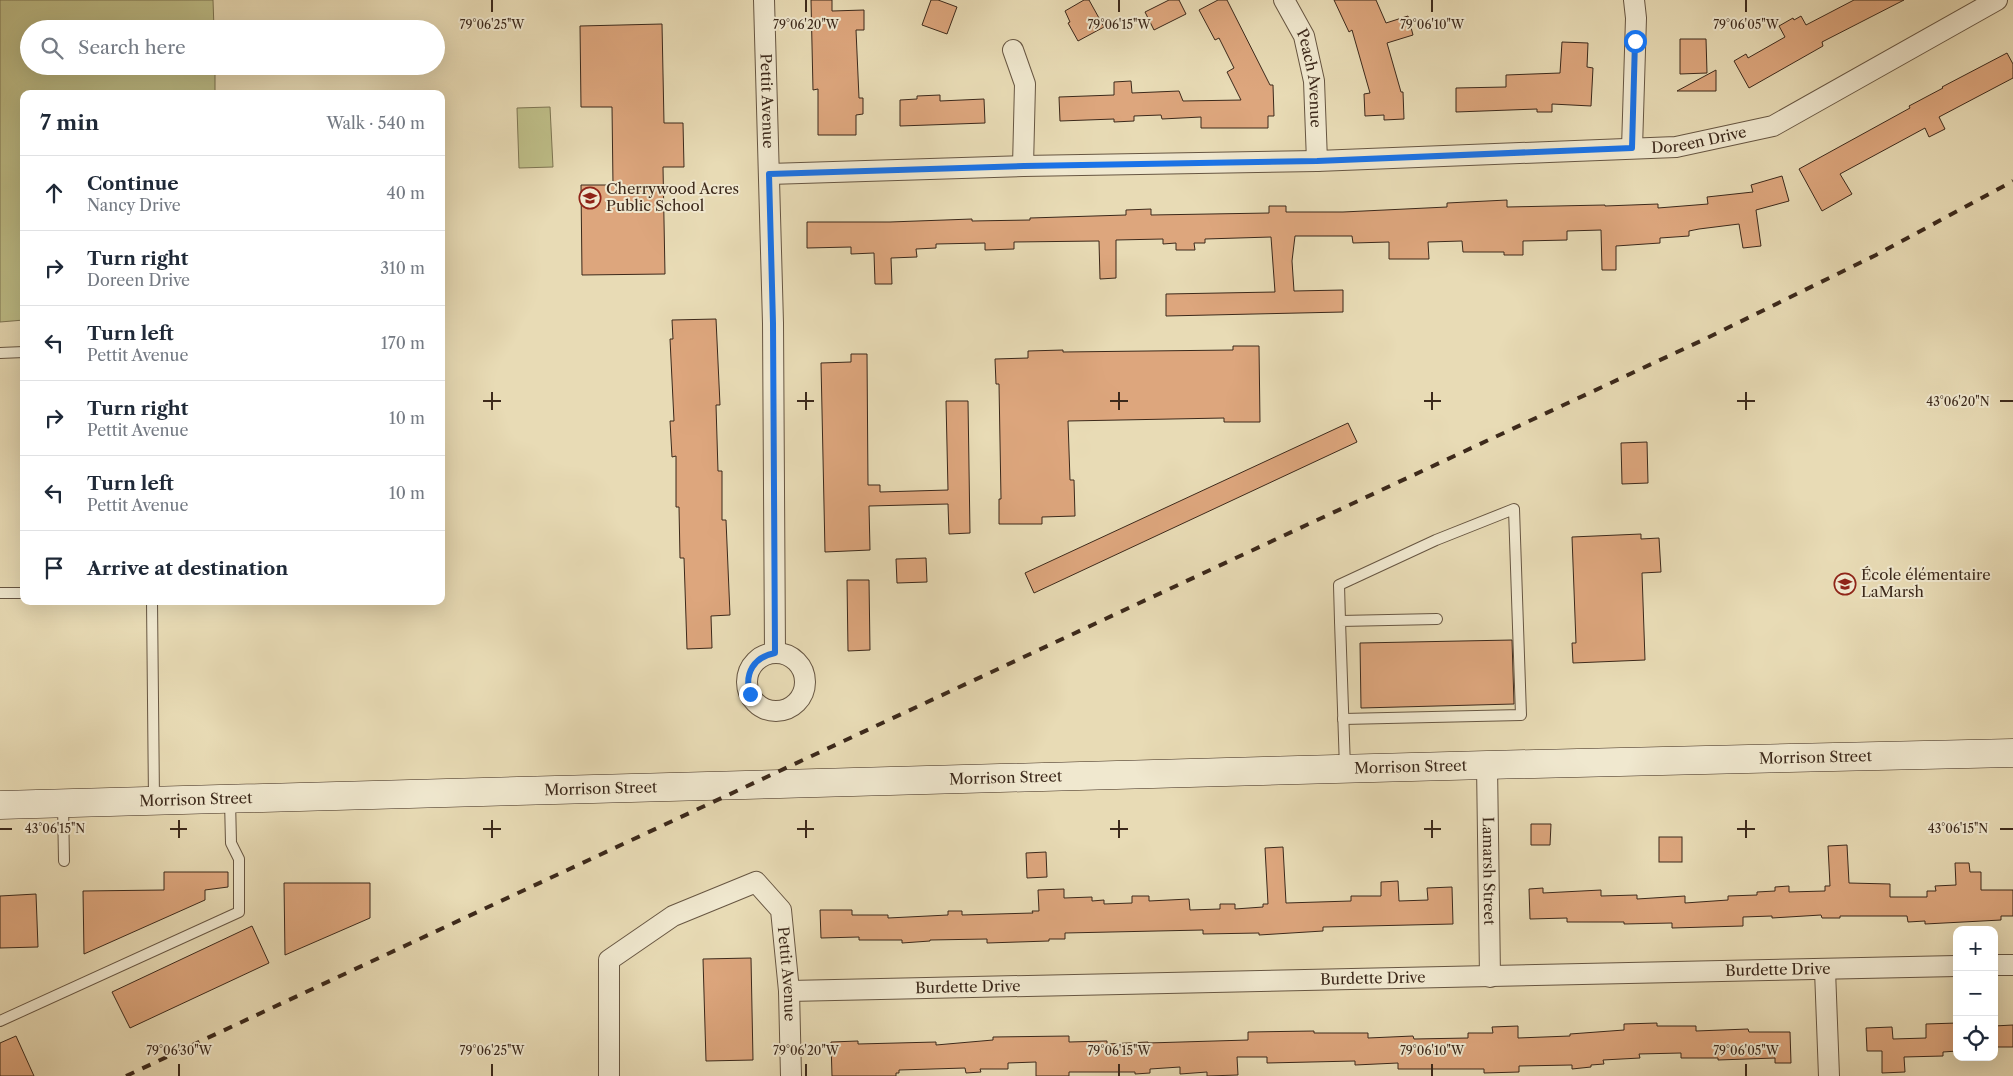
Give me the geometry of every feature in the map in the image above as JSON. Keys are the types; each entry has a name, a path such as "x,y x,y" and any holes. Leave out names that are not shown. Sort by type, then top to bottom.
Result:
{"street":[{"name":"Pettit Avenue","path":"764,0 773,323 775,653"},
{"name":"Peach Avenue","path":"1284,0 1304,36 1314,81 1317,161"},
{"path":"1632,148 1636,18 1634,0"},
{"name":"Doreen Drive","path":"769,174 1024,166 1317,161 1676,147 1773,126 1997,0"},
{"path":"1013,50 1025,84 1024,166"},
{"name":"Morrison Street","path":"0,805 1487,764 2013,753"},
{"name":"Lamarsh Street","path":"1487,764 1490,977"},
{"name":"Pettit Avenue","path":"609,1076 609,960 672,916 756,882 781,910 789,991 791,1076"},
{"path":"1998,965 2013,964"},
{"name":"Burdette Drive","path":"789,991 1953,966"},
{"path":"1825,970 1829,1076"}],"lane":[{"path":"0,354 20,352"},
{"path":"1343,719 1521,715 1514,510 1436,540 1339,585 1343,719 1345,768"},
{"path":"0,593 20,593"},
{"path":"152,605 154,801"},
{"path":"1340,621 1437,618"},
{"path":"0,1021 239,912 238,859 231,843 230,799"},
{"path":"63,804 64,861"}],"green space":[{"path":"0,0 213,0 214,20 20,20 20,75 215,75 215,90 20,90 20,320 0,322"},
{"path":"550,107 553,167 519,168 517,108"}],"building":[{"path":"811,0 832,0 832,11 864,10 864,30 856,30 859,98 863,98 863,114 856,115 856,135 818,135 818,89 813,90"},
{"path":"931,0 938,0 957,7 947,34 922,25"},
{"path":"1084,0 1089,0 1104,27 1078,41 1068,23 1070,22 1065,11"},
{"path":"1169,0 1179,0 1186,14 1154,30 1145,12"},
{"path":"1218,0 1227,0 1270,85 1273,85 1274,116 1268,116 1268,128 1201,128 1201,117 1162,119 1161,115 1134,116 1134,121 1114,122 1114,119 1060,121 1059,97 1114,95 1114,82 1131,81 1132,93 1179,91 1183,101 1241,100 1227,72 1234,68 1219,38 1215,40 1199,10"},
{"path":"1334,0 1376,0 1386,23 1408,16 1413,35 1387,43 1401,92 1403,92 1404,119 1384,120 1384,115 1365,116 1364,94 1370,93 1352,30 1349,32"},
{"path":"1854,0 1904,0 1822,42 1823,46 1749,88 1734,61 1746,54 1748,58 1785,37 1779,26 1793,18 1794,20 1801,16 1806,25"},
{"path":"662,24 664,123 683,123 684,167 663,167 665,274 582,275 581,185 613,185 612,107 581,107 580,26"},
{"path":"1680,39 1706,39 1707,73 1680,74"},
{"path":"1562,42 1588,43 1587,67 1593,68 1591,106 1552,104 1552,112 1537,112 1537,109 1456,112 1456,88 1506,87 1506,75 1560,73"},
{"path":"2007,53 2013,64 2013,78 1939,117 1945,129 1929,137 1925,128 1840,174 1852,194 1822,211 1799,169 1910,108 1909,106 1942,87"},
{"path":"1716,70 1716,91 1677,91"},
{"path":"940,95 940,101 984,99 985,123 900,126 900,100 917,99 917,96"},
{"path":"1782,176 1789,201 1756,210 1761,246 1743,248 1739,224 1699,229 1689,231 1689,236 1660,238 1660,243 1616,246 1616,270 1602,270 1601,230 1567,231 1567,240 1523,241 1523,255 1504,255 1504,252 1463,252 1462,241 1428,242 1429,259 1389,259 1389,242 1353,243 1352,236 1295,236 1292,261 1294,291 1343,290 1343,312 1166,316 1166,294 1275,292 1271,237 1205,239 1205,243 1194,243 1195,250 1176,250 1176,243 1163,244 1163,239 1116,240 1116,278 1100,279 1099,241 1014,242 1014,249 985,250 985,243 936,244 936,248 916,249 917,257 891,258 892,284 875,284 874,253 851,254 851,247 807,248 807,222 890,222 972,219 972,221 1030,220 1030,218 1126,215 1126,210 1151,209 1151,215 1269,213 1269,206 1286,206 1286,212 1343,212 1447,207 1447,203 1507,200 1507,207 1658,204 1658,208 1708,204 1707,197 1753,192 1751,185"},
{"path":"716,319 720,405 716,405 718,471 722,471 722,520 726,520 730,615 711,616 712,648 687,649 684,558 680,558 679,507 676,507 676,456 672,457 670,421 674,421 670,339 673,339 672,320"},
{"path":"1233,346 1259,346 1260,422 1224,422 1224,418 1068,421 1070,480 1074,480 1075,516 1042,517 1042,524 999,524 999,499 1001,499 999,384 996,384 995,359 1028,358 1028,351 1233,350"},
{"path":"851,354 867,354 868,485 880,485 880,492 948,490 946,401 968,401 970,533 949,534 948,504 869,506 870,550 825,552 821,363 851,362"},
{"path":"1348,423 1357,442 1034,593 1025,573"},
{"path":"1647,442 1648,483 1622,484 1621,443"},
{"path":"1641,534 1641,539 1659,538 1661,572 1642,573 1645,660 1573,663 1572,643 1576,643 1572,537"},
{"path":"926,558 927,582 897,583 896,559"},
{"path":"847,580 869,580 870,650 848,651"},
{"path":"1512,640 1514,704 1361,708 1360,643"},
{"path":"1531,824 1551,824 1550,845 1531,845"},
{"path":"1659,837 1682,837 1682,862 1659,862"},
{"path":"1847,845 1849,883 1890,884 1890,897 1927,897 1927,891 1936,891 1935,886 1956,885 1955,863 1969,863 1970,872 1981,872 1981,890 2013,890 2013,916 2001,916 2001,920 1925,924 1925,921 1908,922 1907,916 1840,916 1840,918 1822,918 1821,915 1772,918 1772,916 1743,917 1743,926 1672,928 1672,923 1624,924 1624,922 1567,922 1567,918 1530,919 1529,889 1543,888 1543,893 1601,890 1601,896 1637,895 1637,899 1685,896 1685,903 1728,900 1728,896 1757,895 1757,892 1775,891 1775,887 1789,886 1789,892 1825,891 1825,886 1830,886 1828,846"},
{"path":"1283,847 1286,903 1351,901 1351,896 1381,896 1381,882 1398,881 1399,901 1428,900 1427,888 1452,887 1453,924 1323,927 1323,931 1259,935 1259,933 1203,934 1203,930 1065,933 1065,939 987,943 987,939 930,940 902,943 902,940 859,940 859,937 821,938 820,910 852,910 852,915 888,915 888,918 948,915 948,911 962,911 962,915 1033,913 1032,911 1039,911 1038,890 1064,889 1064,898 1092,897 1092,901 1104,900 1104,904 1132,903 1132,896 1149,896 1149,901 1189,899 1190,910 1220,909 1220,904 1235,904 1235,909 1263,907 1263,904 1268,904 1265,848"},
{"path":"1046,852 1047,877 1027,878 1026,853"},
{"path":"164,872 228,872 228,887 205,890 205,900 84,954 83,891 164,890"},
{"path":"284,883 370,883 370,918 285,955"},
{"path":"36,894 38,947 0,948 0,896"},
{"path":"252,926 269,963 130,1028 112,992"},
{"path":"751,958 753,1060 706,1061 703,959"},
{"path":"1657,1023 1657,1026 1696,1026 1696,1031 1748,1029 1749,1032 1790,1032 1791,1063 1775,1063 1775,1058 1718,1060 1718,1058 1681,1058 1681,1053 1639,1054 1640,1058 1603,1060 1604,1064 1591,1065 1591,1067 1572,1069 1572,1065 1519,1066 1519,1072 1484,1073 1484,1069 1398,1069 1398,1063 1355,1065 1355,1061 1267,1063 1267,1057 1237,1057 1238,1075 1207,1076 1207,1072 1180,1074 1180,1067 1150,1069 1150,1073 1135,1074 1135,1072 1069,1072 1069,1076 1036,1076 1036,1062 1008,1063 1008,1069 980,1069 981,1072 966,1073 965,1068 899,1070 896,1076 832,1076 831,1042 858,1041 858,1044 936,1042 936,1045 993,1040 993,1037 1069,1036 1069,1042 1107,1041 1107,1044 1248,1040 1248,1032 1314,1031 1314,1033 1368,1033 1368,1038 1413,1036 1414,1039 1468,1038 1468,1033 1493,1033 1492,1027 1518,1026 1518,1038 1570,1036 1570,1034 1624,1030 1624,1024"},
{"path":"1953,1023 1953,1051 1943,1052 1943,1056 1904,1057 1905,1072 1882,1073 1882,1051 1867,1051 1866,1028 1892,1027 1893,1039 1926,1038 1926,1024"},
{"path":"2013,1025 2013,1047 1998,1047 1998,1026"},
{"path":"16,1036 34,1076 0,1076 0,1043"}],"railway":[{"path":"126,1076 1705,339 1876,255 2013,181"}],"place":[{"name":"Cherrywood Acres Public School","path":"590,198"},
{"name":"École élémentaire LaMarsh","path":"1845,584"}],"route":[{"path":"750,694 747,685 751,667 766,655 775,653 773,323 769,174 1024,166 1317,161 1632,148 1635,41"}]}
